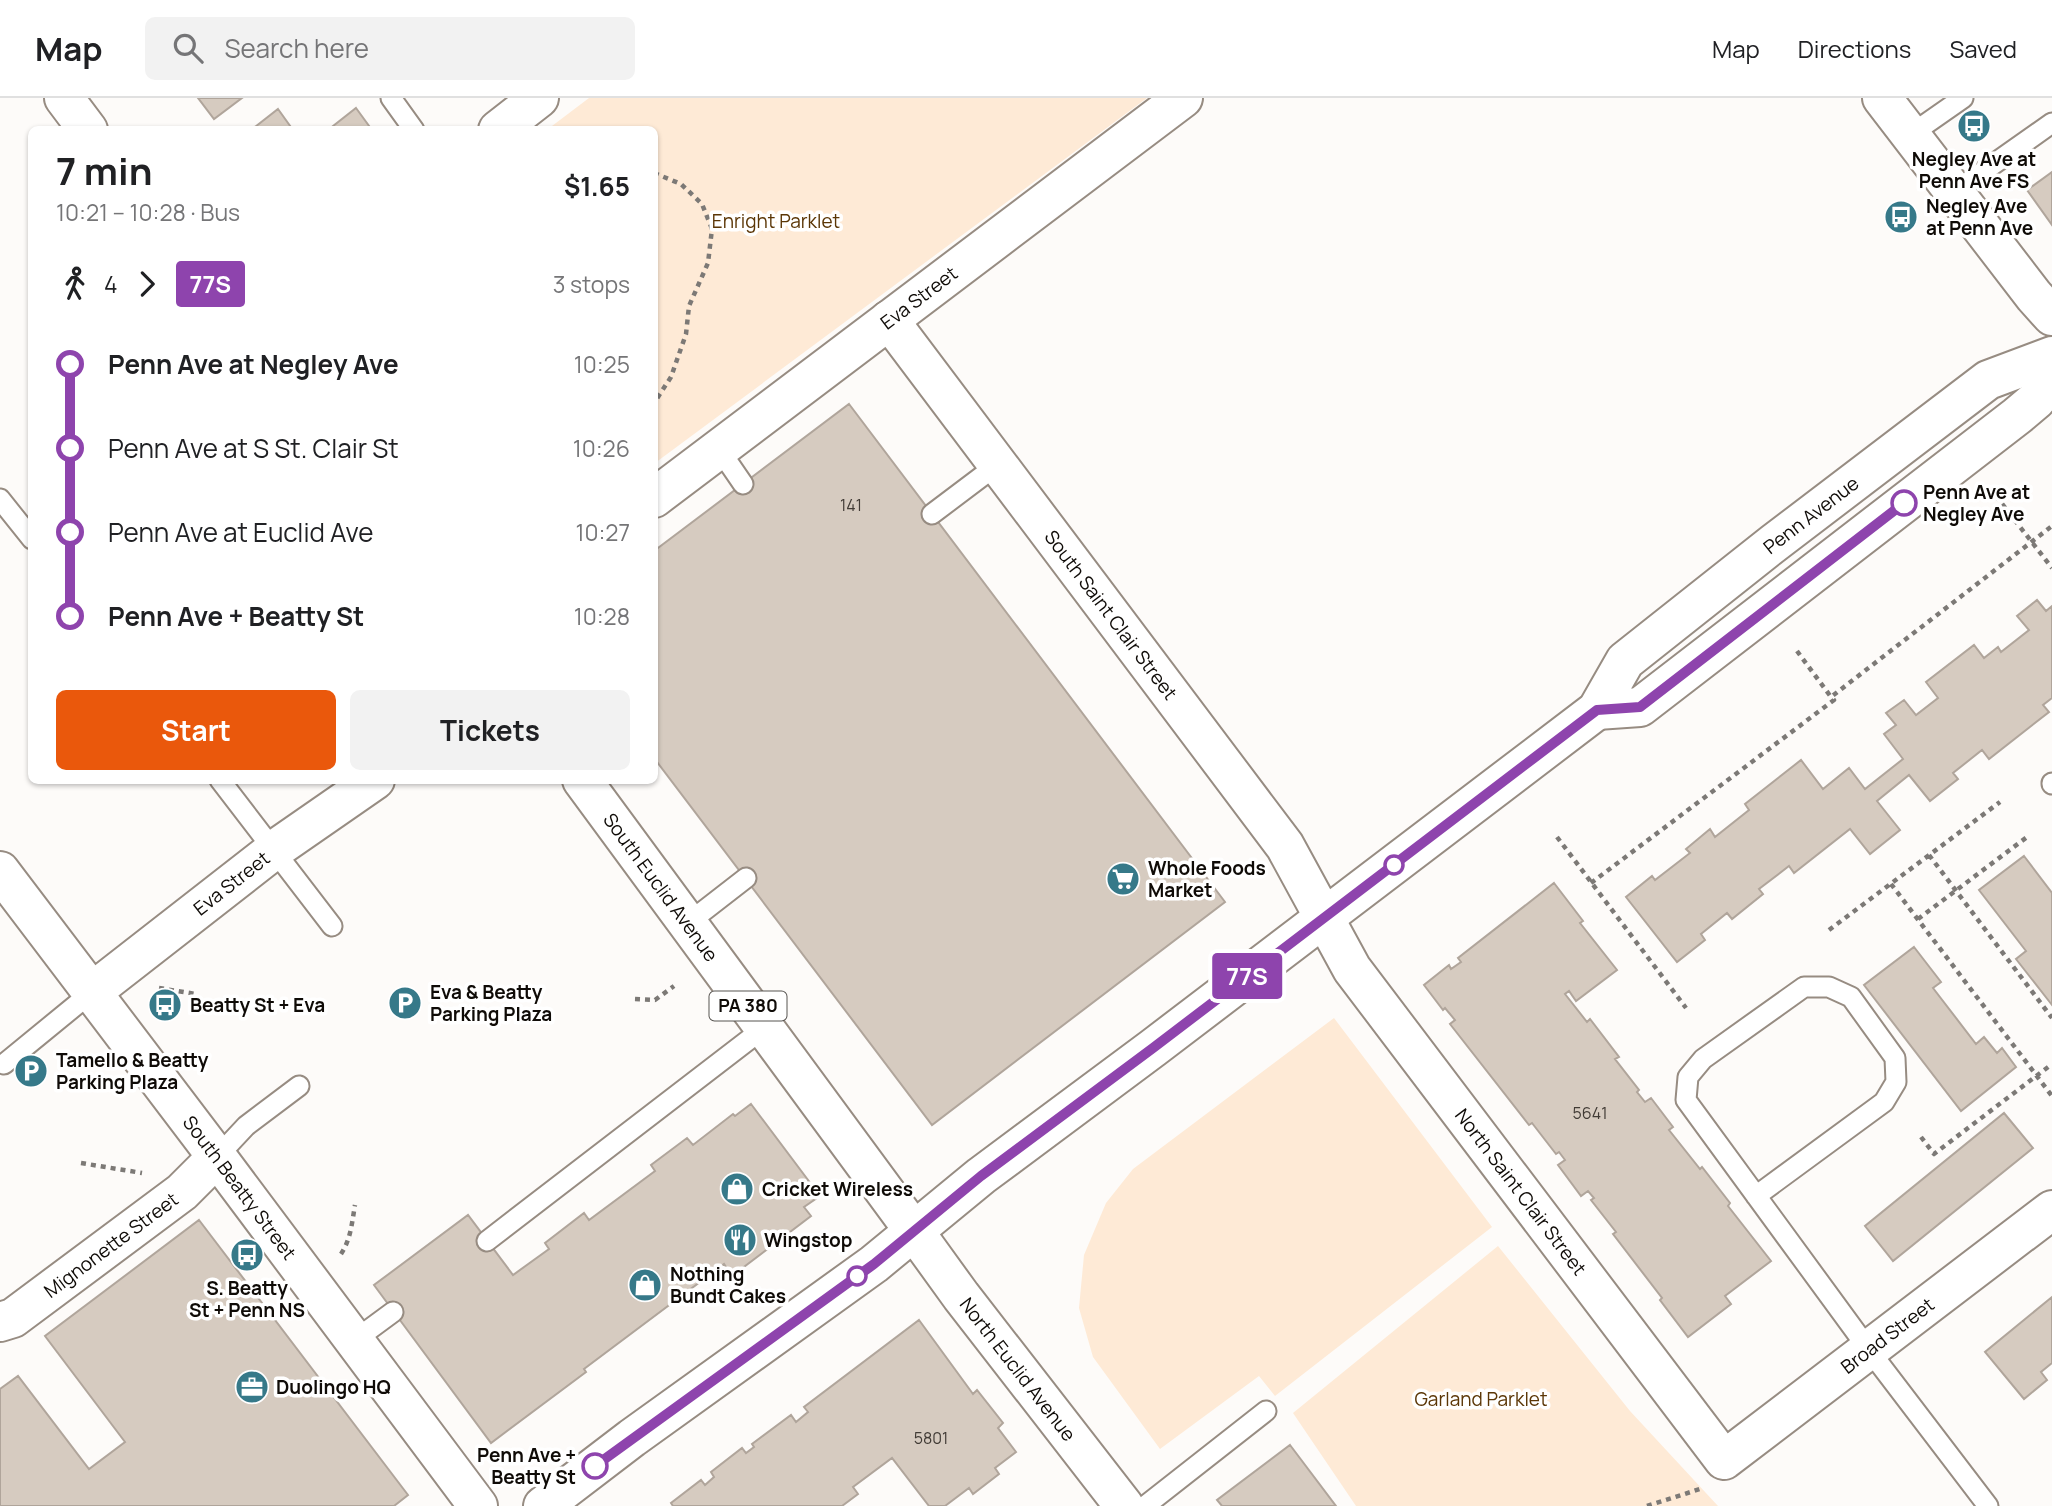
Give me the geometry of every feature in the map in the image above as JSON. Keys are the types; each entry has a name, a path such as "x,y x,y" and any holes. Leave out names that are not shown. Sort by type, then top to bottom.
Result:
{"street":[{"path":"64,98 85,126"},
{"path":"503,126 539,98"},
{"name":"Eva Street","path":"658,495 1183,98"},
{"path":"1882,98 2052,316"},
{"name":"South Saint Clair Street","path":"889,320 1285,846 1324,918"},
{"name":"Penn Avenue","path":"543,1506 632,1438 874,1264 981,1176 1597,710 1625,662 1774,543 1988,380 2052,356"},
{"path":"1597,710 1640,707 2017,416 2036,400 2052,380"},
{"name":"Eva Street","path":"92,992 274,850 369,784"},
{"name":"South Euclid Avenue","path":"585,784 914,1231"},
{"name":"South Beatty Street","path":"0,871 478,1506"},
{"name":"North Saint Clair Street","path":"1324,918 1352,970 1713,1474"},
{"name":"Mignonette Street","path":"0,1322 13,1318 182,1192 217,1157"},
{"name":"Broad Street","path":"1713,1474 2052,1210"},
{"name":"North Euclid Avenue","path":"914,1231 1124,1506"}],"lane":[{"path":"391,98 411,126"},
{"path":"1910,135 1963,98"},
{"path":"1954,192 2052,123"},
{"path":"719,449 743,484"},
{"path":"932,514 997,465"},
{"path":"0,499 28,534"},
{"path":"223,784 332,926"},
{"path":"688,923 746,878"},
{"path":"1756,1196 1884,1102 1896,1082 1895,1058 1851,997 1829,987 1804,986 1703,1059 1688,1077 1686,1100 1756,1196 1869,1350 1989,1506"},
{"path":"4,1064 92,992"},
{"path":"487,1241 764,1028"},
{"path":"217,1157 246,1126 299,1086"},
{"path":"355,1340 393,1312"},
{"path":"1145,1506 1266,1411"}],"path":[{"path":"658,175 681,184 702,204 712,229 708,263 689,306 686,334 671,377 658,397"},
{"path":"1996,496 2052,568"},
{"path":"1831,697 2052,526"},
{"path":"1591,883 1834,700 1797,650"},
{"path":"1829,930 2000,802"},
{"path":"1918,919 2027,837"},
{"path":"1557,838 1686,1008"},
{"path":"1929,855 2052,1018"},
{"path":"1891,884 2052,1096"},
{"path":"635,999 655,1000 674,986"},
{"path":"152,987 196,994"},
{"path":"1921,1137 1934,1154 2052,1064"},
{"path":"81,1163 147,1174"},
{"path":"341,1254 351,1231 355,1205"},
{"path":"1647,1506 1713,1474"}],"green space":[{"name":"Enright Parklet","path":"589,98 1147,98 658,461 658,126 552,126"},
{"path":"1334,1018 1492,1227 1275,1396 1259,1376 1160,1449 1093,1357 1079,1308 1084,1255 1106,1203 1133,1169"},
{"name":"Garland Parklet","path":"1498,1246 1630,1411 1718,1506 1356,1506 1293,1413"}],"building":[{"path":"198,98 242,98 214,119"},
{"path":"356,108 369,126 333,126"},
{"path":"278,109 290,126 256,126"},
{"path":"2052,172 2052,225 2027,190"},
{"path":"849,404 1225,902 932,1125 658,763 658,548"},
{"path":"2037,600 2046,611 2052,606 2052,698 2043,705 2049,712 1989,759 1982,750 1953,773 1958,779 1930,801 1909,775 1877,801 1900,830 1870,854 1850,829 1794,873 1789,866 1759,889 1763,894 1732,919 1727,913 1701,934 1705,940 1677,962 1626,897 1652,876 1655,880 1690,853 1686,849 1710,829 1715,837 1749,810 1745,804 1801,760 1823,789 1849,768 1865,789 1903,759 1884,734 1896,725 1886,713 1904,700 1916,715 1938,698 1926,682 1974,645 1984,658 1998,647 2001,652 2029,630 2017,616"},
{"path":"2024,856 2052,893 2052,1005 2016,959 2026,951 1979,890"},
{"path":"1554,883 1583,921 1580,923 1617,970 1576,1001 1569,991 1565,994 1587,1022 1590,1019 1619,1057 1615,1059 1645,1102 1651,1098 1673,1127 1669,1130 1700,1169 1702,1167 1730,1203 1728,1206 1771,1261 1725,1296 1731,1304 1688,1337 1613,1234 1616,1232 1591,1200 1594,1198 1588,1191 1581,1196 1558,1165 1565,1160 1559,1152 1556,1154 1532,1123 1529,1125 1450,1024 1455,1020 1445,1008 1443,1010 1424,985 1449,965 1451,969 1461,962 1458,958"},
{"path":"1914,947 1941,982 1933,988 1976,1044 1984,1037 1997,1053 2002,1048 2016,1067 1961,1111 1864,985"},
{"path":"751,1104 820,1196 804,1207 811,1216 732,1276 724,1264 491,1443 374,1285 468,1215 513,1275 549,1249 545,1243 584,1213 589,1220 655,1171 651,1165 687,1138 693,1145 733,1114 735,1116"},
{"path":"2004,1113 2033,1148 1893,1261 1865,1226"},
{"path":"199,1220 408,1495 394,1506 0,1506 0,1389 18,1376 89,1469 125,1442 45,1336"},
{"path":"2052,1297 2052,1363 2041,1372 2047,1380 2024,1399 1985,1352"},
{"path":"919,1320 973,1394 977,1390 1003,1423 998,1428 1016,1452 995,1468 999,1474 973,1494 969,1488 945,1506 929,1506 892,1458 853,1487 858,1494 842,1506 673,1506 671,1503 701,1480 705,1485 714,1477 711,1472 742,1448 746,1453 754,1447 752,1444 791,1415 796,1422 808,1412 804,1407"},
{"path":"1290,1445 1336,1506 1222,1506 1217,1500"}],"bus line":[{"name":"77S","path":"595,1466 874,1264 981,1176 1597,710 1640,707 1904,503"}],"place":[{"name":"Negley Ave at Penn Ave FS","path":"1974,126"},
{"name":"Negley Ave at Penn Ave","path":"1901,217"},
{"name":"Penn Ave at Negley Ave","path":"1904,503"},
{"name":"Whole Foods Market","path":"1123,879"},
{"name":"Eva & Beatty Parking Plaza","path":"405,1003"},
{"name":"Beatty St + Eva","path":"165,1005"},
{"name":"Tamello & Beatty Parking Plaza","path":"31,1071"},
{"name":"Cricket Wireless","path":"737,1189"},
{"name":"Wingstop","path":"740,1240"},
{"name":"S. Beatty St + Penn NS","path":"247,1255"},
{"name":"Nothing Bundt Cakes","path":"645,1285"},
{"name":"Duolingo HQ","path":"252,1387"},
{"name":"Penn Ave + Beatty St","path":"595,1466"}]}
